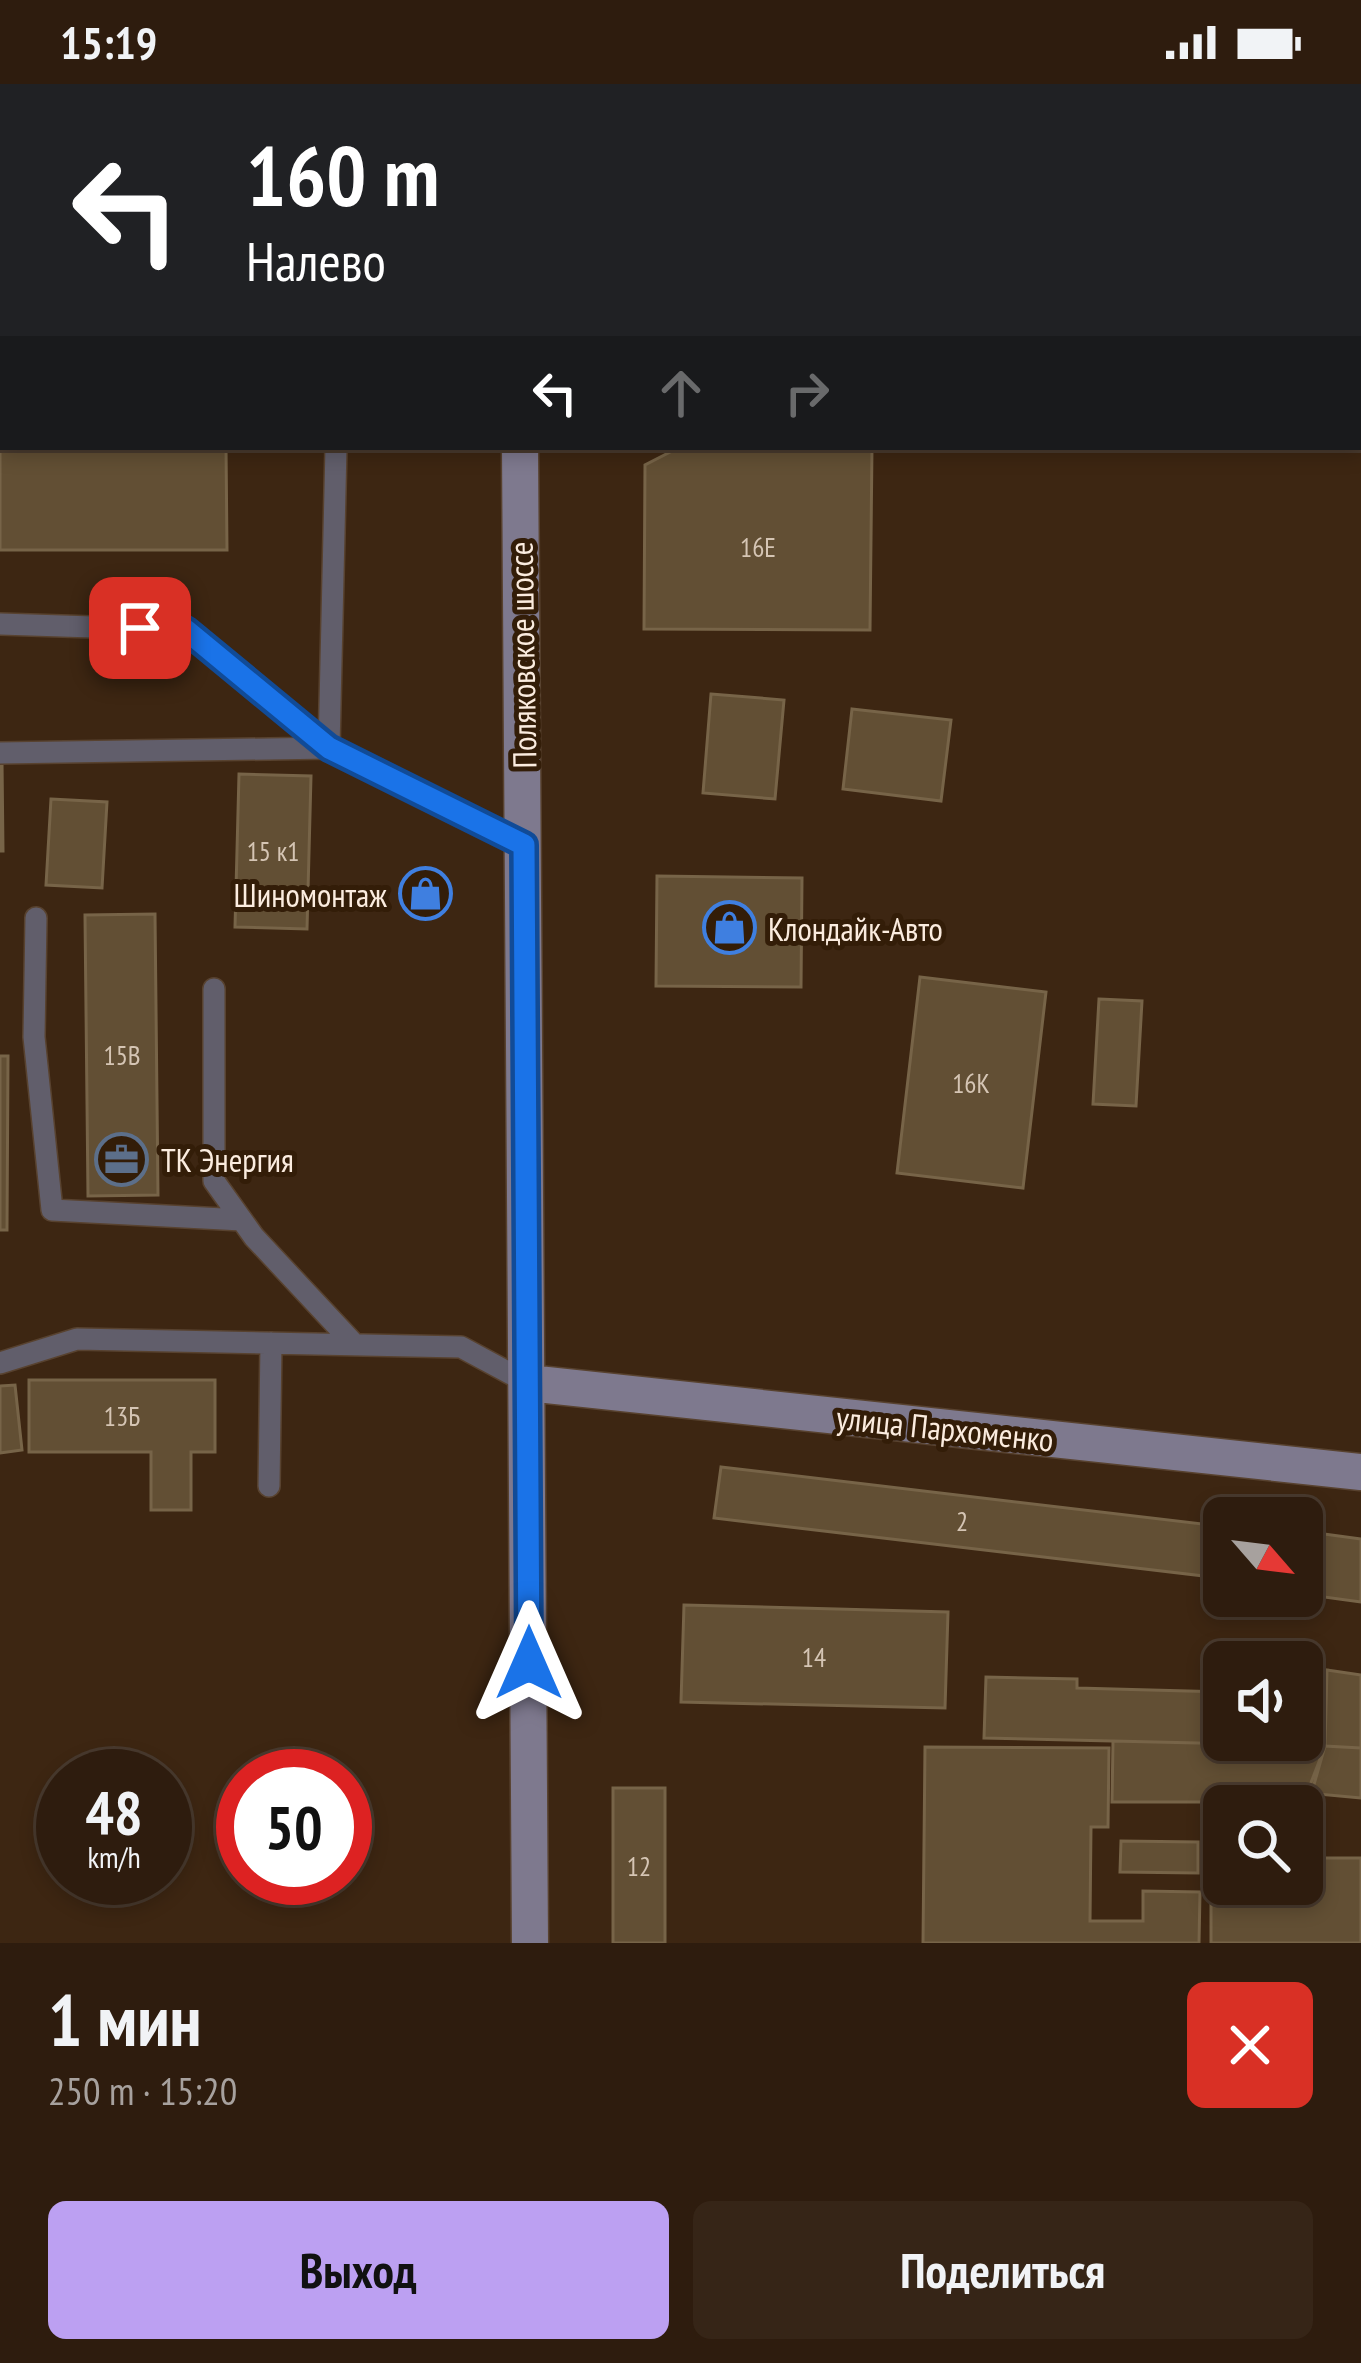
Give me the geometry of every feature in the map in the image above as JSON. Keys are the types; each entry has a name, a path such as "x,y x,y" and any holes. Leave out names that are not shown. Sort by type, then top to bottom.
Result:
{"main road":[{"name":"Поляковское шоссе","path":"520,450 530,1943"},
{"name":"улица Пархоменко","path":"528,1383 1361,1472"}],"lane":[{"path":"329,748 336,450"},
{"path":"0,624 186,630 329,748 524,845"},
{"path":"0,753 329,748"},
{"path":"36,918 34,1037 52,1210 242,1220"},
{"path":"214,989 214,1181 242,1220 356,1345"},
{"path":"0,1363 77,1339 461,1347 528,1383"},
{"path":"269,1486 271,1343"}],"building":[{"path":"0,450 226,450 227,550 0,550"},
{"path":"674,450 872,450 870,630 644,629 645,465"},
{"path":"711,694 784,700 775,799 703,793"},
{"path":"852,709 951,720 941,801 843,789"},
{"path":"2,762 3,851 0,851"},
{"path":"239,774 311,776 307,929 235,927"},
{"path":"51,799 107,802 102,888 46,885"},
{"name":"Клондайк-Авто","path":"657,876 802,878 801,987 656,986"},
{"path":"155,914 158,1195 88,1196 85,915"},
{"path":"920,977 1046,992 1023,1188 897,1173"},
{"path":"1099,999 1142,1001 1136,1106 1093,1104"},
{"path":"0,1056 8,1056 7,1230 0,1230"},
{"path":"29,1380 215,1380 215,1452 191,1452 191,1510 151,1510 151,1452 29,1452"},
{"path":"15,1385 22,1450 0,1453 0,1386"},
{"path":"721,1467 1203,1524 1203,1576 714,1518"},
{"path":"1323,1534 1361,1539 1361,1602 1323,1597"},
{"path":"684,1605 948,1612 945,1708 681,1702"},
{"path":"1323,1670 1327,1670 1325,1746"},
{"path":"1327,1670 1361,1675 1361,1748 1325,1746"},
{"path":"986,1677 1077,1679 1077,1688 1203,1691 1203,1743 984,1738"},
{"path":"1113,1741 1203,1743 1203,1761 1321,1761 1314,1785 1203,1785 1203,1802 1112,1802"},
{"path":"1325,1746 1361,1748 1361,1798 1323,1794 1323,1785 1310,1785"},
{"path":"925,1747 1109,1748 1108,1827 1091,1827 1090,1921 1143,1921 1143,1891 1200,1892 1199,1943 923,1943"},
{"path":"613,1788 665,1788 665,1943 613,1943"},
{"path":"1121,1841 1198,1842 1198,1873 1120,1872"},
{"path":"1323,1858 1361,1858 1361,1943 1211,1943 1211,1905 1323,1905"}],"place":[{"name":"Шиномонтаж","path":"426,894"},
{"name":"Клондайк-Авто","path":"729,928"},
{"name":"ТК Энергия","path":"122,1159"}],"route":[{"path":"140,628 186,630 329,748 524,845 529,1663"}]}
